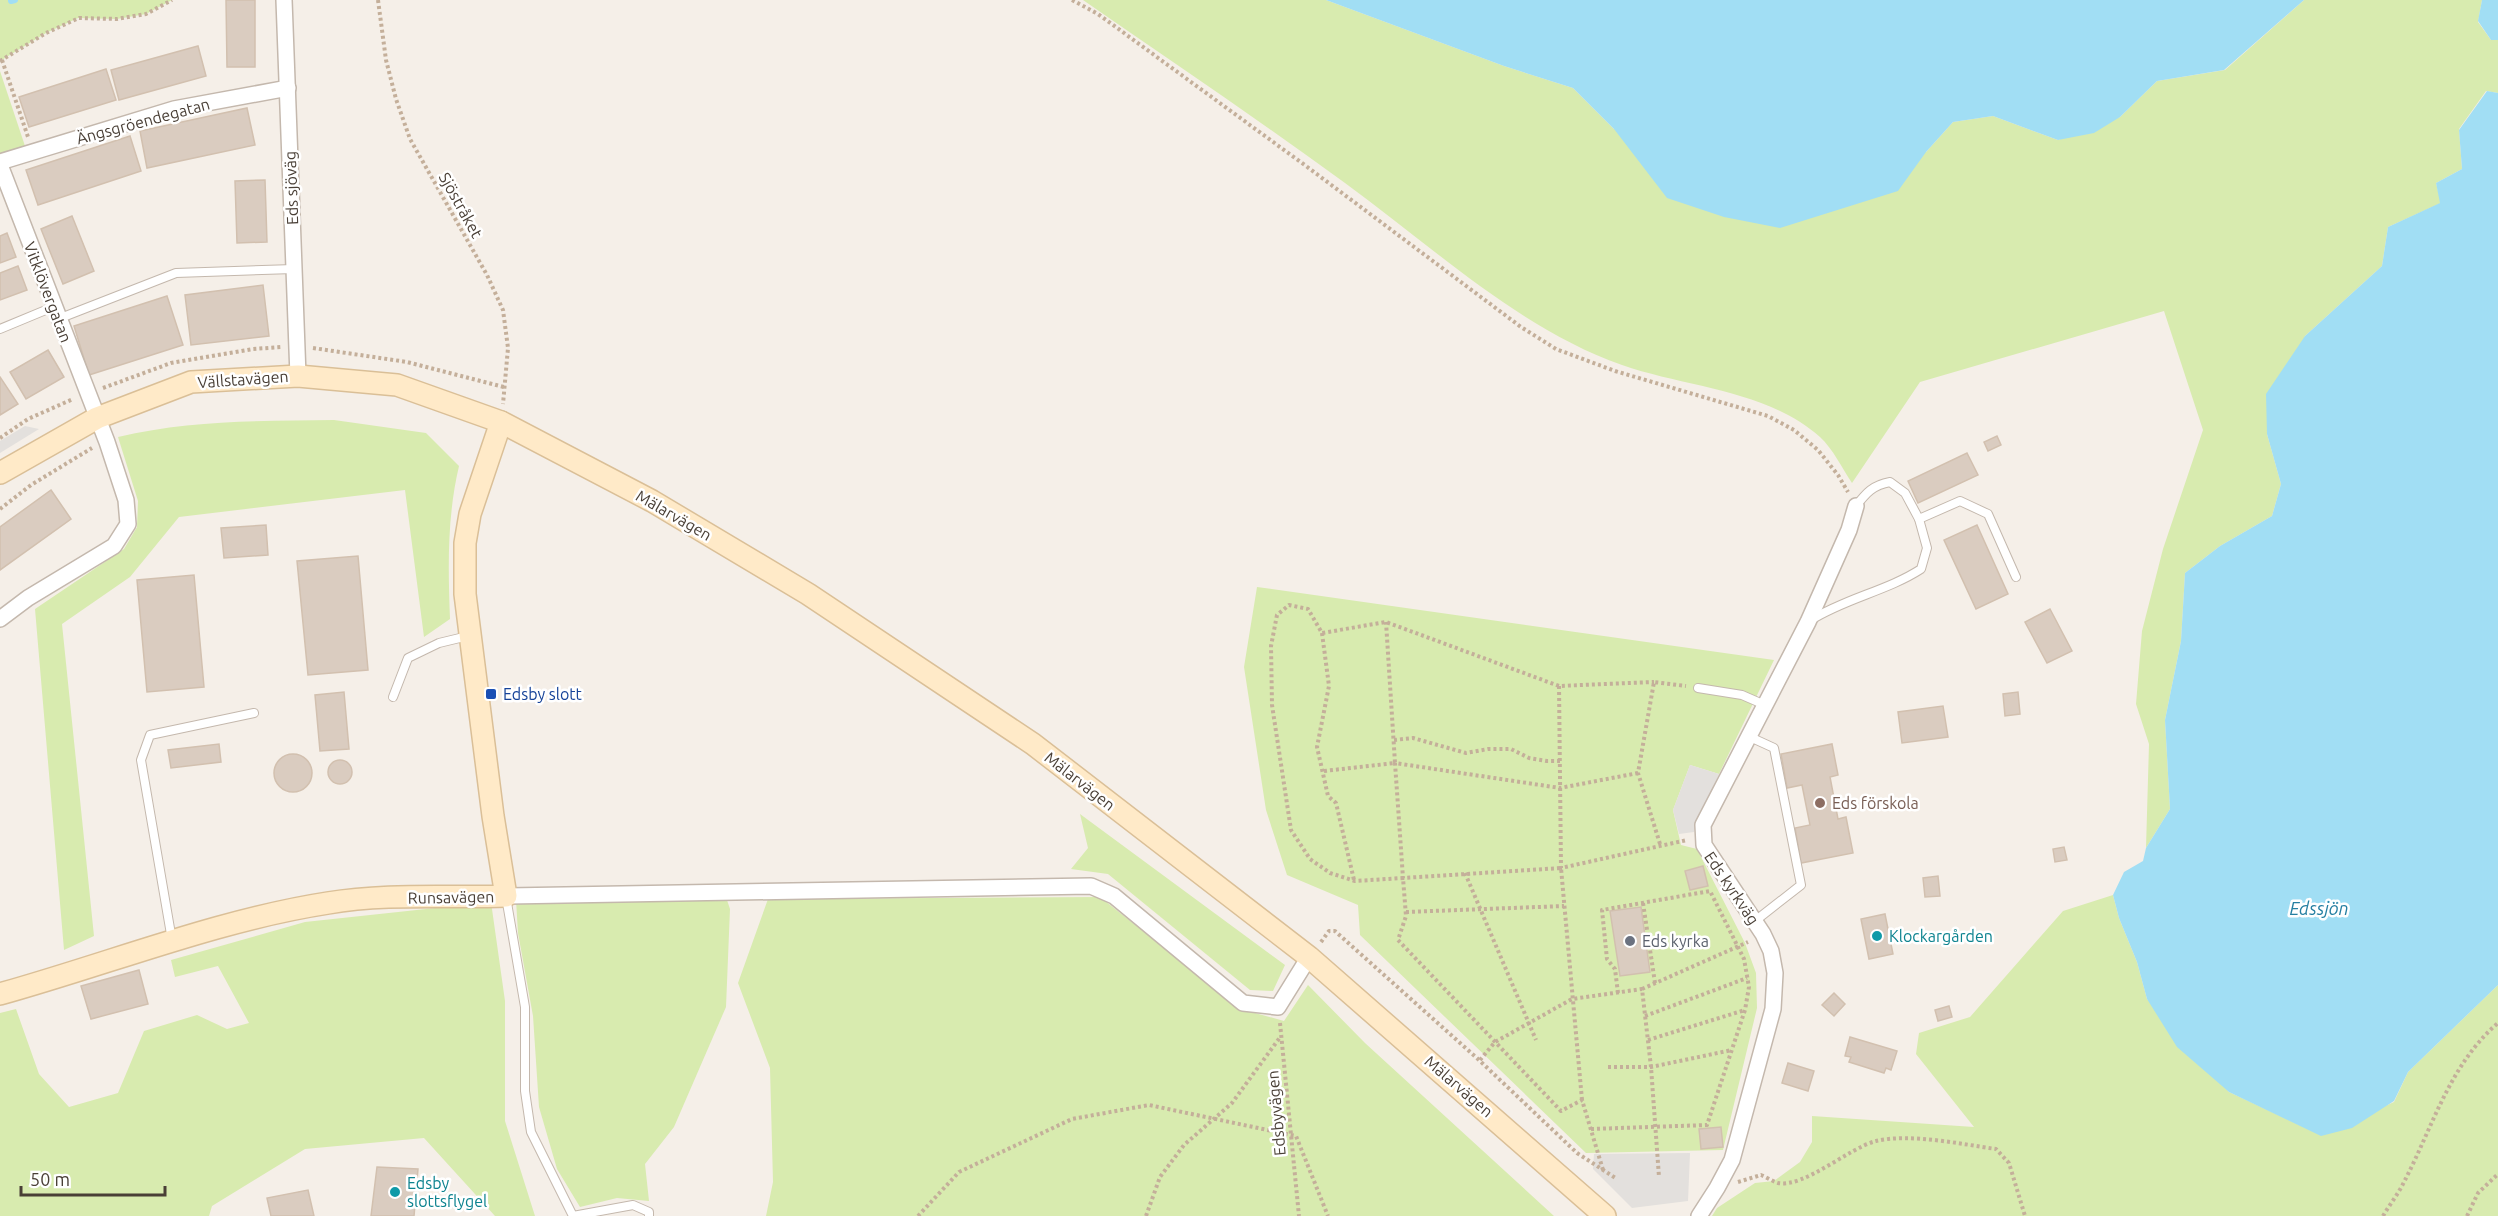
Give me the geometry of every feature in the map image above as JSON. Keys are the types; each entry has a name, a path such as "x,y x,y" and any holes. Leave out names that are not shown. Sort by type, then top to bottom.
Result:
{"main road":[{"name":"Vällstavägen","path":"0,473 97,418 191,382 298,376 397,385 501,423"},
{"name":"Runsavägen","path":"0,994 173,941 275,914 329,903 384,898 506,896 499,859 465,594 465,543 475,495 501,423"},
{"name":"Mälarvägen","path":"501,423 652,501 808,594 1033,744 1309,957 1605,1216"}],"street":[{"name":"Eds sjöväg","path":"284,0 298,376"},
{"name":"Ängsgröendegatan","path":"0,164 174,109 288,88"},
{"name":"Vitklövergatan","path":"0,164 107,442 126,500 128,524 114,546 28,598 0,619"},
{"name":"Eds kyrkväg","path":"1699,1216 1732,1160 1773,1009 1775,973 1771,951 1755,921 1704,845 1703,825 1808,622 1849,531 1856,506"},
{"path":"506,896 1091,886 1114,896 1243,1003 1278,1007 1309,957"}],"lane":[{"path":"0,329 176,273 294,268"},
{"path":"1808,622 1831,607 1908,578 1921,569 1927,548 1919,519 1905,494 1890,482 1876,484 1856,506"},
{"path":"1919,519 1960,501 1988,514 2016,577"},
{"path":"393,697 408,658 439,644 469,635"},
{"path":"1698,688 1742,695 1765,705"},
{"path":"173,941 141,760 150,735 254,713"},
{"path":"1750,737 1774,748 1802,885 1755,921"},
{"path":"506,896 525,1007 525,1091 531,1132 573,1216 633,1205 649,1212 649,1216"}],"path":[{"path":"33,152 1,60 46,33 78,18 117,19 146,14 172,0"},
{"name":"Sjöstråket","path":"378,0 391,80 410,139 487,275 503,310 508,348 501,423"},
{"path":"1072,0 1098,14 1306,165 1521,327 1556,349 1615,371 1768,416 1794,430 1818,450 1838,475 1856,506"},
{"path":"0,509 31,485 86,451 107,442"},
{"path":"1355,881 1336,803 1329,796 1317,747 1329,686 1322,633 1308,609 1288,605 1277,615 1271,646 1272,705 1291,830 1310,859 1330,873 1355,881 1562,868 1660,844 1703,838"},
{"path":"1386,622 1406,912 1398,940 1561,1111 1582,1100"},
{"path":"1322,633 1386,622 1559,686 1654,682 1698,688"},
{"path":"1654,682 1638,773 1660,844"},
{"path":"1559,686 1562,868 1572,999 1582,1100 1603,1170"},
{"path":"1394,740 1413,738 1466,753 1488,749 1510,749 1529,758 1560,761"},
{"path":"1324,771 1395,763 1560,788 1638,773"},
{"path":"1465,873 1536,1040"},
{"path":"1591,1129 1707,1125 1745,1010 1749,987 1744,959 1710,891 1602,910 1607,959 1615,969 1618,993"},
{"path":"1643,903 1655,983"},
{"path":"1406,912 1564,906"},
{"path":"1309,957 1329,931 1335,931 1479,1060 1577,1153 1617,1179"},
{"path":"1479,1060 1495,1042 1572,999 1642,989 1738,946"},
{"path":"1645,1016 1747,978"},
{"path":"1642,989 1651,1066 1659,1177"},
{"name":"Edsbyvägen","path":"1278,1007 1299,1216"},
{"path":"1648,1040 1745,1010"},
{"path":"2383,1216 2404,1182 2456,1070 2484,1035 2498,1023"},
{"path":"1146,1216 1160,1177 1184,1144 1232,1103 1281,1036"},
{"path":"1608,1067 1651,1066 1732,1050"},
{"path":"918,1216 959,1172 1072,1119 1149,1105 1211,1120 1296,1136 1302,1147 1320,1202 1328,1216"},
{"path":"1717,1188 1761,1175 1779,1183 1795,1182 1873,1142 1898,1138 1996,1149 2009,1163 2025,1216"},
{"path":"2467,1216 2478,1193 2498,1174"}],"green space":[{"path":"0,0 172,0 146,14 117,19 78,18 46,33 0,61"},
{"path":"1083,0 1326,0 1504,66 1573,88 1614,129 1926,152 1953,122 1993,116 2058,140 2120,117 2157,81 2225,70 2304,0 2482,0 2478,22 2491,40 2498,40 2498,93 2486,91 2459,129 2462,169 2436,183 2441,203 2388,227 2382,266 2305,336 2267,434 2281,484 2272,516 2220,546 2185,573 2181,641 2165,720 2170,809 2146,848 2149,744 2136,704 2142,631 2163,549 2203,430 2164,311 1920,382 1852,483 1820,437 1798,421 1775,409 1751,399 1622,365 1547,330 1478,284 1248,113"},
{"path":"0,71 25,146 0,155"},
{"path":"334,420 426,433 459,466 450,523 450,619 424,637 405,490 179,517 130,577 62,624 94,936 64,950 35,609 124,549 137,527 138,501 118,437 198,424"},
{"path":"1257,587 1774,660 1719,774 1690,765 1673,810 1681,845 1697,849 1745,943 1756,973 1757,1008 1723,1150 1586,1153 1360,935 1358,905 1287,875 1266,810 1244,667"},
{"path":"1080,814 1285,965 1273,991 1250,990 1108,874 1071,869 1088,848"},
{"path":"2113,895 2119,918 2137,962 2147,999 2229,1092 2321,1135 2394,1102 2408,1072 2498,985 2498,1216 1712,1216 1717,1208 1755,1183 1774,1181 1800,1162 1812,1142 1812,1116 1974,1127 1916,1054 1919,1033 1970,1017 2063,911"},
{"path":"1100,897 1241,1009 1284,1021 1308,985 1365,1043 1554,1216 766,1216 773,1182 770,1068 738,983 768,899"},
{"path":"516,900 727,900 730,909 726,1007 674,1127 645,1164 649,1201 617,1198 580,1207 557,1169 539,1107 533,1016 518,933"},
{"path":"491,902 505,1001 505,1121 535,1216 495,1216 424,1138 305,1149 212,1206 209,1216 0,1216 0,1013 16,1009 39,1074 69,1107 118,1093 144,1031 197,1015 227,1029 249,1023 218,966 175,977 171,960 305,922"}],"shaded area":[{"path":"25,426 39,429 0,453 0,441"},
{"path":"1690,765 1719,774 1694,832 1679,834 1673,810"},
{"path":"1690,1153 1688,1201 1632,1208 1593,1169 1594,1154"}],"water":[{"path":"1326,0 2304,0 2224,70 2157,81 2120,117 2094,133 2058,140 1993,116 1953,122 1926,152 1898,191 1780,228 1724,217 1667,198 1614,129 1573,88 1504,66"},
{"path":"2482,0 2498,0 2498,40 2491,40 2478,21"},
{"name":"Edssjön","path":"2487,91 2498,93 2498,985 2408,1072 2394,1101 2352,1128 2321,1136 2229,1092 2177,1047 2147,999 2137,962 2119,918 2113,895 2124,872 2143,861 2146,848 2170,809 2165,720 2181,641 2185,573 2220,546 2272,516 2281,484 2267,434 2266,394 2305,336 2382,266 2388,227 2440,203 2436,183 2462,169 2459,130"}],"building":[{"path":"226,0 255,0 255,67 227,67"},
{"path":"198,46 206,76 119,100 111,70"},
{"path":"106,69 116,100 29,127 19,97"},
{"path":"247,108 255,145 147,168 140,131"},
{"path":"130,136 141,171 38,205 26,170"},
{"path":"265,180 267,242 237,243 235,181"},
{"path":"72,216 94,271 63,284 41,229"},
{"path":"7,233 16,257 0,263 0,236"},
{"path":"18,266 27,290 0,300 0,273"},
{"path":"263,285 269,336 191,345 185,295"},
{"path":"167,296 183,345 89,375 74,326"},
{"path":"48,350 64,377 26,399 10,372"},
{"path":"0,377 18,404 0,415"},
{"path":"1997,436 2001,445 1988,451 1984,442"},
{"path":"1967,453 1978,475 1918,503 1908,481"},
{"path":"51,490 71,519 0,570 0,527"},
{"path":"266,525 268,555 224,558 221,528"},
{"path":"1977,525 2008,594 1976,609 1944,540"},
{"path":"358,556 368,670 308,675 297,561"},
{"path":"194,575 204,687 147,692 137,580"},
{"path":"2050,609 2072,651 2047,663 2025,622"},
{"path":"344,692 349,749 320,751 315,695"},
{"path":"2018,692 2020,714 2005,716 2003,694"},
{"path":"1943,706 1948,737 1902,743 1898,712"},
{"path":"219,744 221,762 171,768 168,750"},
{"name":"Eds förskola","path":"1832,744 1838,775 1830,777 1838,819 1846,817 1853,853 1801,863 1795,828 1810,825 1802,785 1787,788 1781,754"},
{"path":"293,754 307,759 312,773 307,787 293,792 279,787 274,773 279,759"},
{"path":"340,760 345,761 351,767 351,777 345,783 340,784 335,783 329,777 328,772 329,767 335,761"},
{"path":"2064,847 2067,860 2055,862 2053,849"},
{"path":"1703,866 1708,886 1690,890 1685,871"},
{"path":"1938,876 1940,896 1925,897 1923,878"},
{"name":"Eds kyrka","path":"1641,907 1650,972 1620,976 1610,911"},
{"name":"Klockargården","path":"1885,914 1893,954 1869,959 1861,919"},
{"path":"139,970 148,1004 91,1019 81,986"},
{"path":"1834,993 1845,1004 1834,1016 1822,1005"},
{"path":"1949,1006 1952,1017 1938,1021 1935,1010"},
{"path":"1850,1037 1897,1051 1891,1070 1886,1068 1884,1073 1849,1062 1851,1057 1845,1056"},
{"path":"1788,1063 1814,1071 1808,1091 1782,1083"},
{"path":"1721,1127 1723,1147 1701,1149 1699,1129"},
{"name":"Edsby slottsflygel","path":"377,1167 418,1169 414,1216 371,1216"},
{"path":"308,1190 314,1216 271,1216 267,1198"}],"waterway":[{"path":"11,1 15,0"}],"place":[{"name":"Edsby slott","path":"491,694"},
{"name":"Eds förskola","path":"1820,803"},
{"name":"Klockargården","path":"1877,936"},
{"name":"Eds kyrka","path":"1630,941"},
{"name":"Edsby slottsflygel","path":"395,1192"}]}
